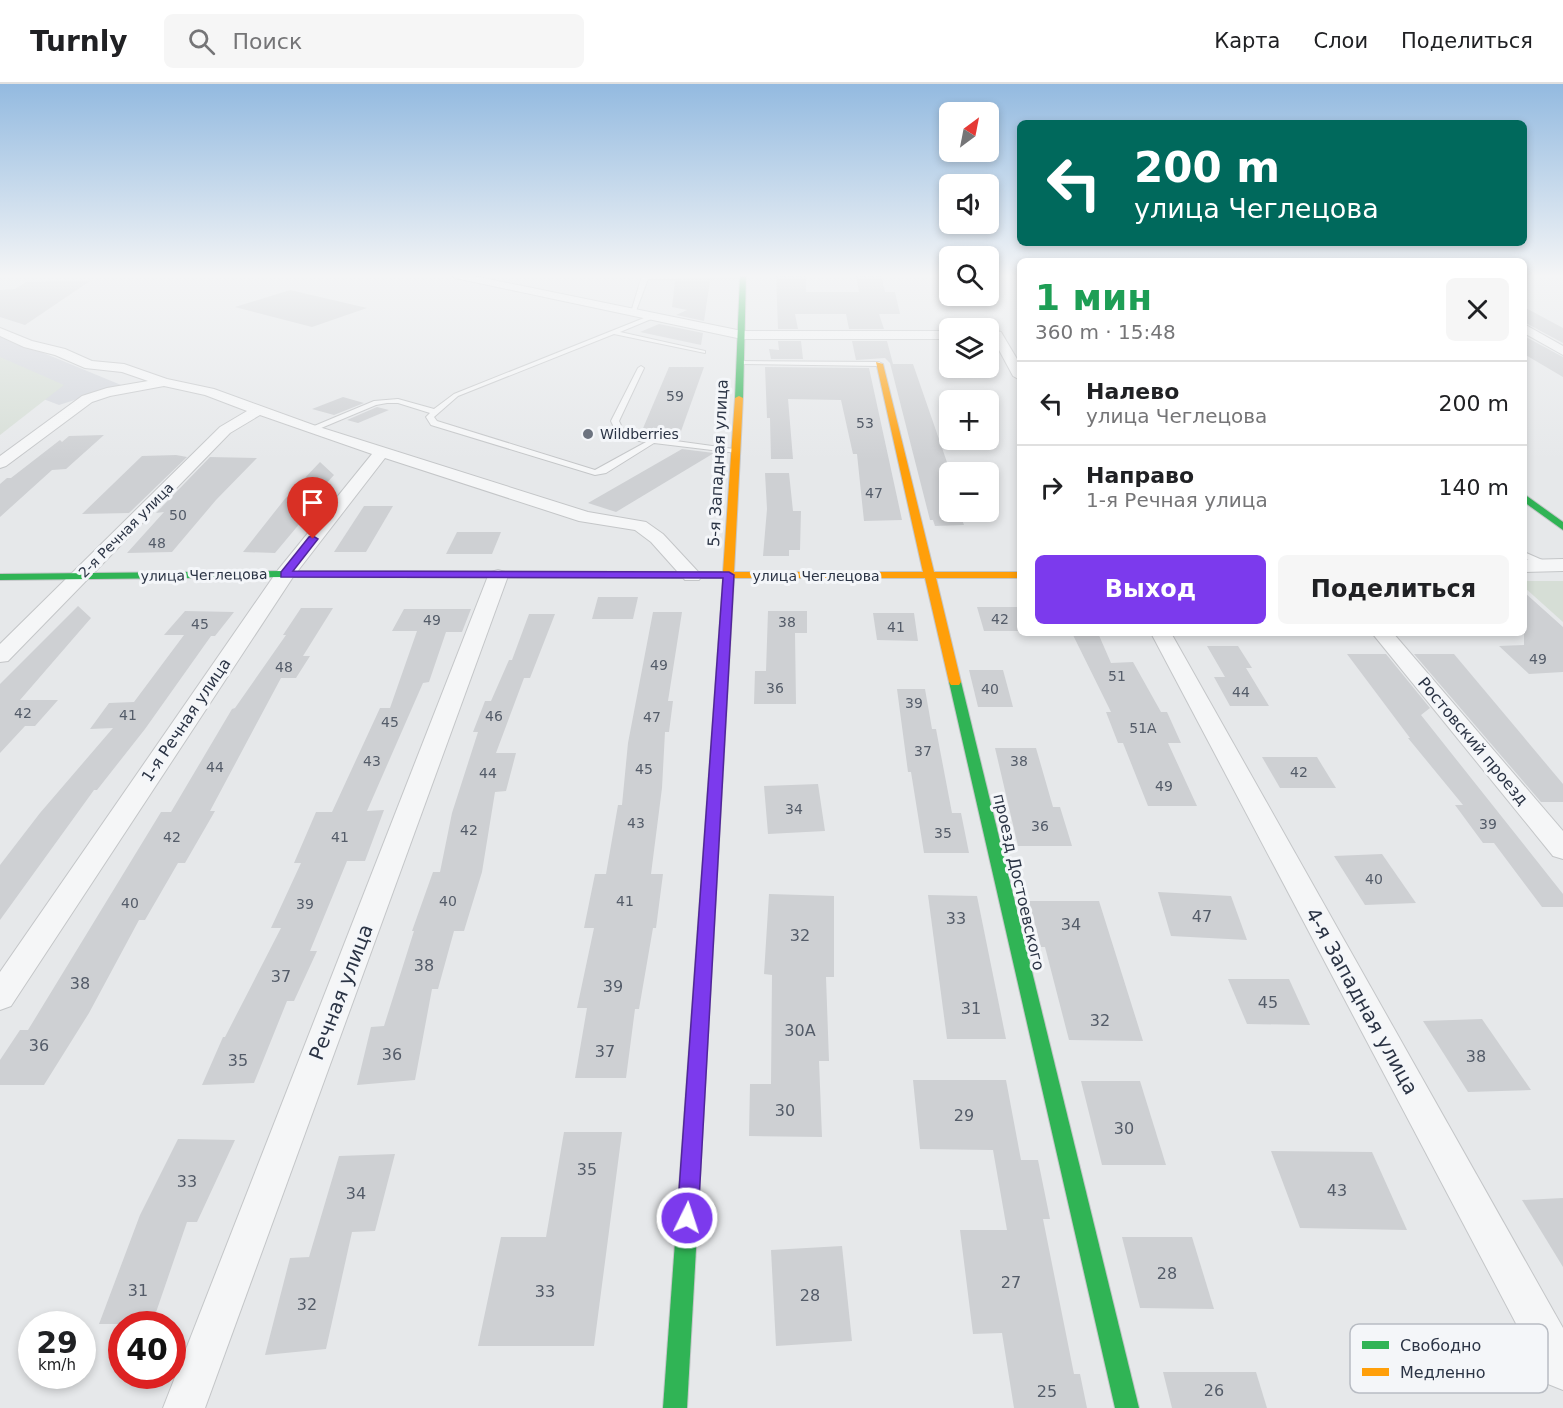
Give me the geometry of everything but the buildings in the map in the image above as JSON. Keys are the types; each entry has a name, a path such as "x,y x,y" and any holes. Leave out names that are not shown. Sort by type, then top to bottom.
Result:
{"street":[{"path":"11,337 28,344 60,352 90,365 124,368 163,382 209,392 311,429 585,517 640,526 657,538 692,576"},
{"name":"5-я Западная улица","path":"675,1408 729,575 742,337"},
{"path":"999,337 1017,370"},
{"path":"1527,338 1563,338"},
{"path":"1542,338 1563,351"},
{"name":"проезд Достоевского","path":"879,364 1127,1408"},
{"path":"0,463 87,399 107,392 163,382"},
{"name":"2-я Речная улица","path":"0,656 225,430 258,410"},
{"name":"1-я Речная улица","path":"0,997 285,574 382,451"},
{"path":"1527,499 1563,527"},
{"path":"1527,566 1555,565"},
{"name":"улица Чеглецова","path":"0,577 285,574 929,577 1017,575"},
{"name":"Речная улица","path":"184,1408 498,576"},
{"name":"4-я Западная улица","path":"1163,636 1538,1324"},
{"name":"Ростовский проезд","path":"1385,636 1563,849"},
{"name":"4-я Западная улица","path":"1548,1342 1563,1369"}],"lane":[{"path":"599,337 456,395 430,417 434,423 595,472 603,471 653,441"},
{"path":"633,337 704,352"},
{"path":"740,362 879,364"},
{"path":"641,368 615,421 622,436 734,451"},
{"path":"311,429 374,403 387,401 398,401 435,412"},
{"path":"1527,556 1555,565"}],"shaded area":[{"path":"0,337 4,337 121,385 59,405 25,392 0,363"},
{"path":"0,357 64,385 0,435"},
{"path":"1527,581 1563,581 1563,622 1527,590"}],"traffic: fast":[{"path":"739,398 741,337"},
{"path":"1527,499 1563,527"},
{"path":"0,577 285,574 683,575"},
{"path":"675,1408 724,648"},
{"path":"955,682 1127,1408"}],"traffic: slow":[{"path":"879,364 955,682"},
{"path":"724,648 739,398"},
{"path":"683,575 1017,575"}],"place":[{"name":"Wildberries","path":"588,434"}],"route":[{"path":"313,539 285,574 729,575 687,1218"}]}
